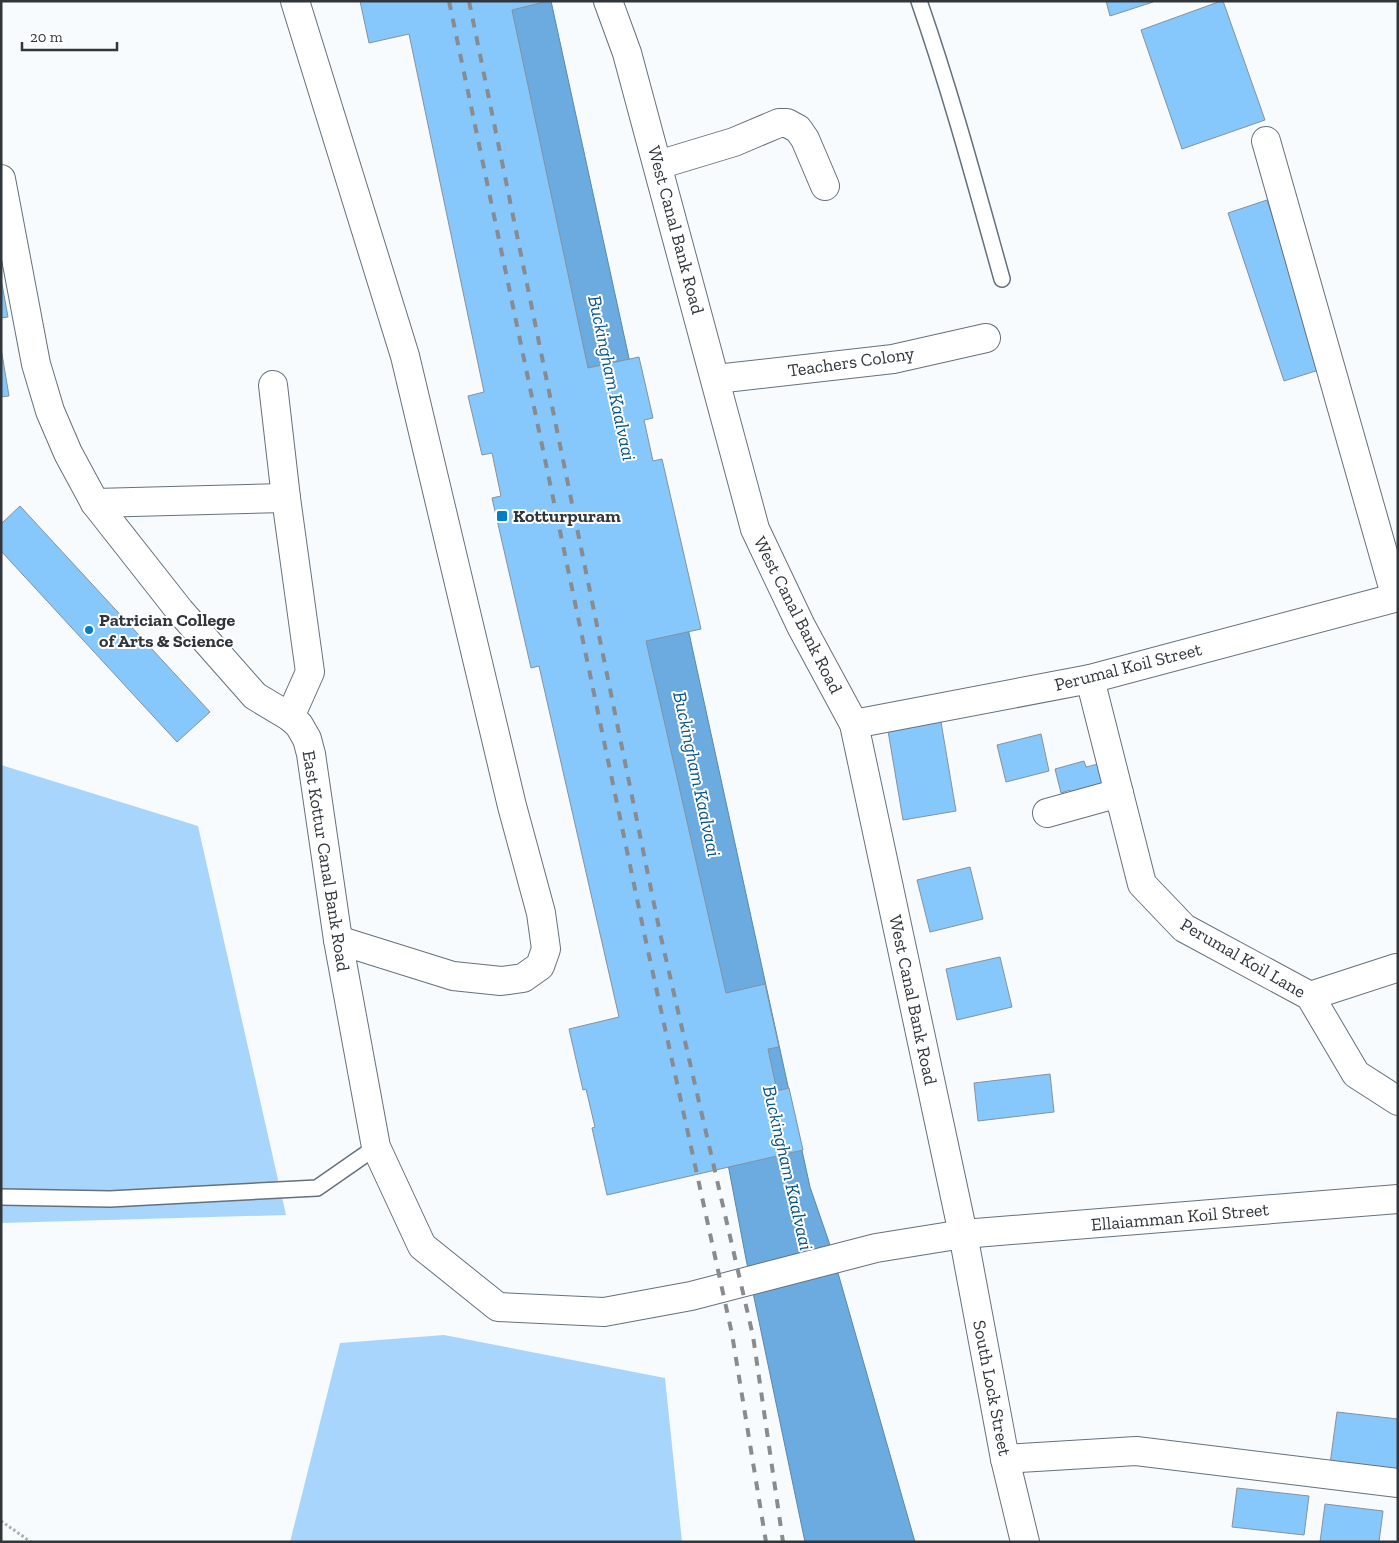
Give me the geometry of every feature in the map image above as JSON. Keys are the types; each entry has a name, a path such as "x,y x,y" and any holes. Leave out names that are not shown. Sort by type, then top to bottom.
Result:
{"street":[{"path":"295,1 405,356 512,806 542,913 546,949 540,966 523,978 501,981 453,976 338,940"},
{"name":"West Canal Bank Road","path":"608,1 628,53 755,529 801,626 854,724 962,1234"},
{"path":"658,165 734,142 779,123 787,123 798,129 805,139 826,186"},
{"path":"1266,141 1397,597"},
{"name":"East Kottur Canal Bank Road","path":"1,179 36,364 50,412 68,453 95,503 180,611 255,696 290,717 299,726 307,740 338,940 376,1146 422,1246 498,1307 604,1312 691,1296 876,1248"},
{"name":"Teachers Colony","path":"716,379 893,358 986,338"},
{"path":"273,385 286,498 310,672 290,717"},
{"path":"95,503 286,498"},
{"name":"Perumal Koil Street","path":"854,724 1090,679 1397,597"},
{"name":"Perumal Koil Lane","path":"1090,679 1142,884 1184,928 1310,996 1356,1074 1398,1101"},
{"path":"1047,813 1119,793"},
{"path":"1310,996 1396,968"},
{"name":"Ellaiamman Koil Street","path":"876,1248 962,1234 1398,1199"},
{"name":"South Lock Street","path":"962,1234 1005,1459 1025,1542"},
{"path":"1005,1459 1136,1451 1398,1483"}],"lane":[{"path":"919,1 940,60 1002,280"},
{"path":"1,1197 110,1199 317,1188 376,1146"}],"path":[{"path":"1,1521 31,1542"}],"shaded area":[{"path":"1,765 198,826 286,1215 1,1223"},
{"path":"444,1335 665,1378 682,1542 290,1542 340,1343"}],"water":[{"name":"Buckingham Kaalvaai","path":"507,1 551,1 810,1187 830,1245 915,1542 805,1542 746,1259"}],"building":[{"path":"360,1 548,1 512,10 588,368 639,357 653,418 644,420 653,461 662,459 701,629 646,641 726,993 765,984 779,1047 768,1049 777,1091 789,1088 803,1150 607,1195 592,1128 595,1127 586,1089 583,1090 569,1029 619,1017 539,666 531,668 492,498 501,496 492,453 482,455 468,396 484,392 409,34 369,43"},
{"path":"1106,1 1153,1 1153,2 1110,16"},
{"path":"1223,1 1265,120 1182,149 1141,30"},
{"path":"1267,200 1322,369 1284,381 1228,213"},
{"path":"1,279 8,317 1,318"},
{"path":"1,348 9,396 1,397"},
{"path":"20,506 210,712 177,742 1,551 1,524"},
{"path":"940,716 956,811 903,820 887,725"},
{"path":"1041,734 1049,771 1006,782 997,745"},
{"path":"1084,761 1086,767 1098,764 1106,791 1073,800 1070,790 1061,793 1055,769"},
{"path":"970,867 983,919 930,932 917,880"},
{"path":"1000,957 1012,1007 957,1020 946,969"},
{"path":"1050,1074 1054,1112 978,1121 974,1083"},
{"path":"1337,1412 1398,1419 1398,1472 1330,1464"},
{"path":"1237,1488 1309,1496 1304,1535 1232,1527"},
{"path":"1325,1504 1383,1511 1379,1542 1320,1542"}],"railway":[{"path":"449,1 645,937 732,1334 766,1542"},
{"path":"469,1 660,933 753,1336 783,1542"}],"place":[{"name":"Kotturpuram","path":"502,516"},
{"name":"Patrician College of Arts & Science","path":"89,630"}]}
